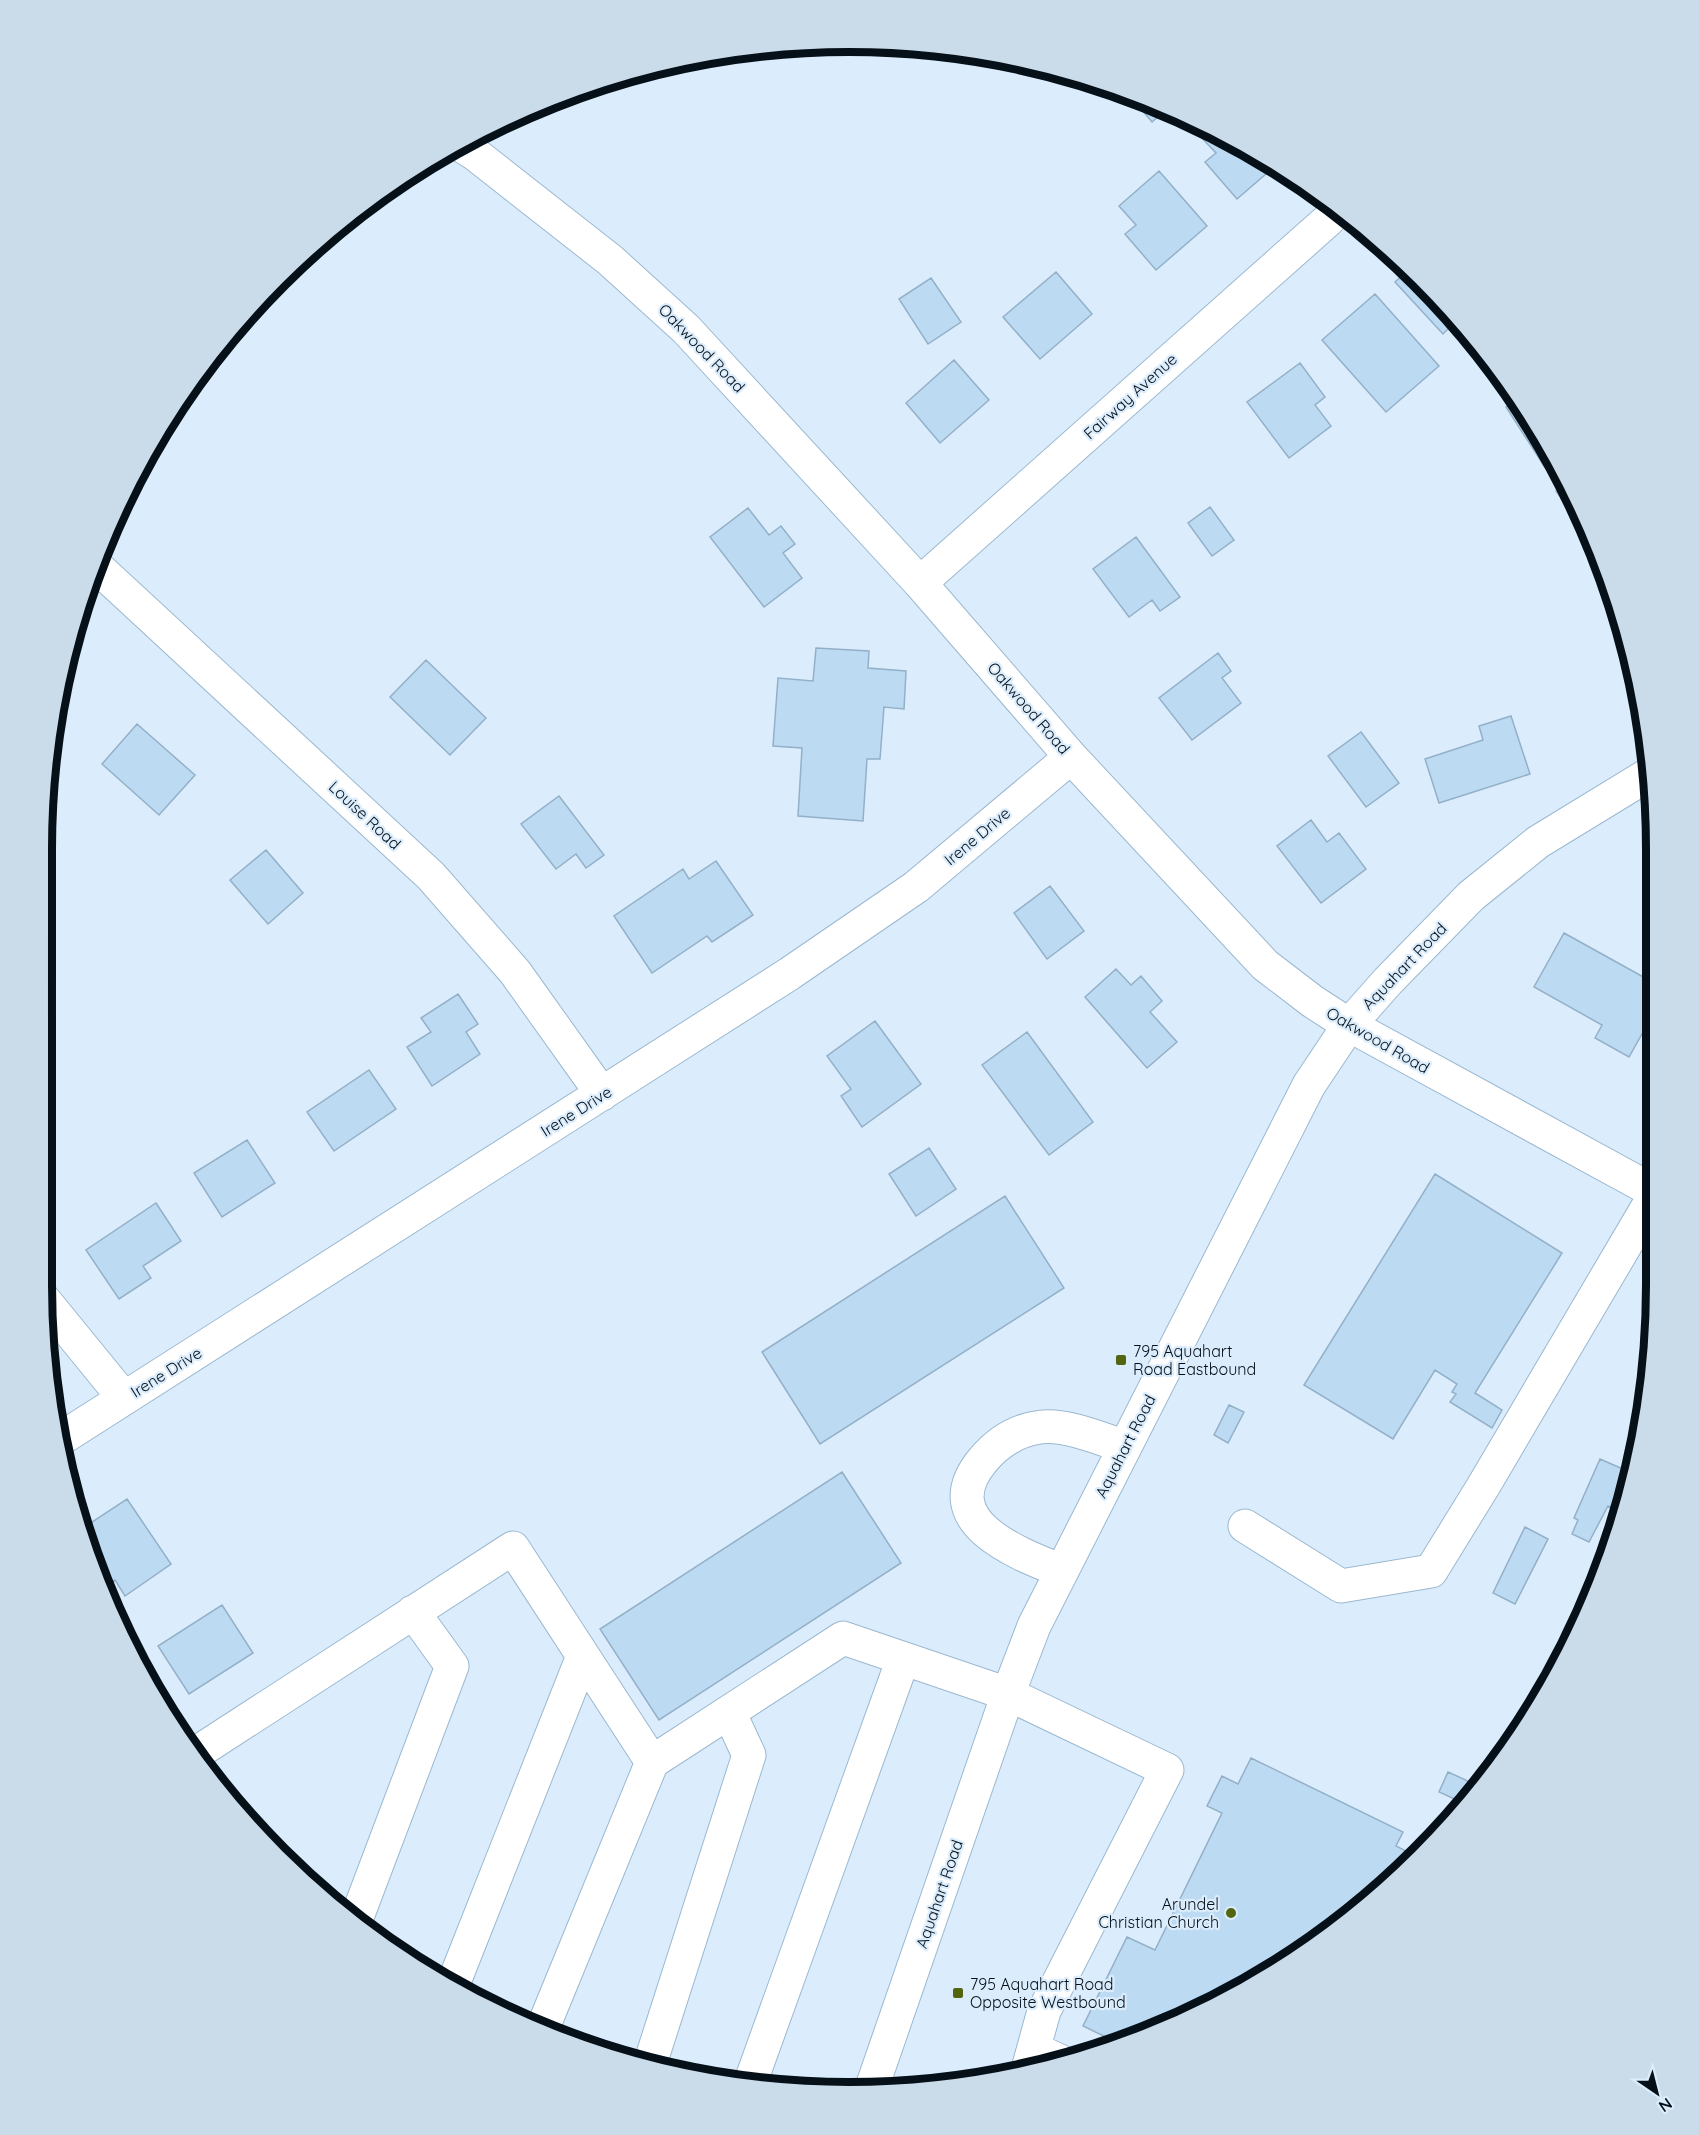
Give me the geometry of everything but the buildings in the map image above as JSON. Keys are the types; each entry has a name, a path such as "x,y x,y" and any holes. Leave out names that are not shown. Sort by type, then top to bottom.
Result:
{"street":[{"name":"Oakwood Road","path":"468,150 610,260 686,329 920,583 1071,757 1265,965 1348,1025 1646,1187"},
{"name":"Fairway Avenue","path":"920,583 1332,215"},
{"name":"Louise Road","path":"103,572 431,876 515,972 602,1094"},
{"name":"Irene Drive","path":"67,1435 789,974 916,887 1071,757"},
{"name":"Aquahart Road","path":"874,2082 1008,1694 1034,1626 1309,1085 1348,1025 1472,896 1538,842 1643,778"},
{"path":"1245,1526 1341,1586 1431,1570 1646,1212"},
{"path":"53,1311 124,1398"},
{"path":"1062,1571 1026,1557 994,1540 969,1513 966,1498 969,1484 977,1467 998,1444 1010,1436 1042,1426 1077,1431 1125,1447"},
{"path":"202,1749 513,1548 652,1762"},
{"path":"358,1913 452,1666 413,1612"},
{"path":"545,2022 652,1762 843,1638 1008,1694 1167,1770 1044,2011 1031,2059"},
{"path":"455,1978 583,1656"},
{"path":"753,2077 903,1659"},
{"path":"652,2057 749,1755 729,1712"}],"place":[{"name":"795 Aquahart Road Eastbound","path":"1121,1360"},
{"name":"Arundel Christian Church","path":"1231,1913"},
{"name":"795 Aquahart Road Opposite Westbound","path":"958,1993"}]}
